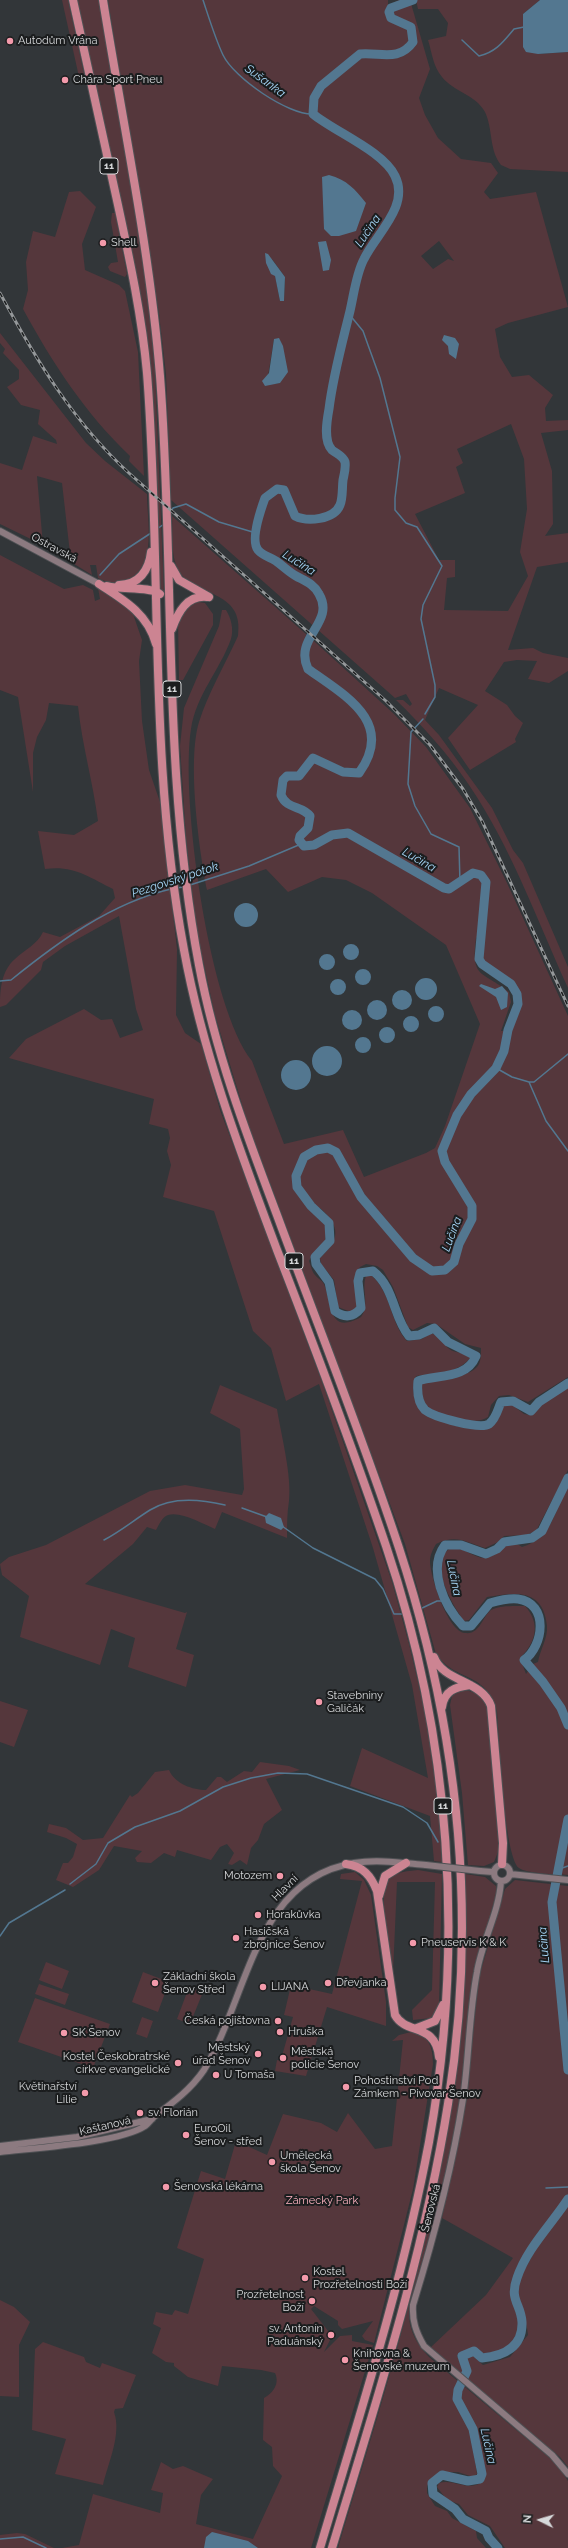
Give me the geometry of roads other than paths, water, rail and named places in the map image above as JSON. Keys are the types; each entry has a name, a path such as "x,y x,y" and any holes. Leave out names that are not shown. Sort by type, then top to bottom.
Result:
{"highway":[{"name":"11","path":"73,0 140,313 147,376 168,836 182,942 193,998 221,1097 348,1438 388,1551 412,1639 428,1706 440,1781 448,1874 448,1976 438,2082 422,2173 399,2274 320,2548"},
{"name":"11","path":"103,0 152,303 160,376 169,553 170,633 180,835 194,938 215,1035 270,1195 359,1432 399,1549 426,1636 445,1721 455,1794 462,1918 461,1980 452,2079 435,2177 413,2270 332,2548"},
{"path":"102,585 128,584 143,575 149,563 154,533"},
{"path":"169,553 171,568 179,580 209,597 194,598 182,607 170,633"},
{"path":"102,585 123,590 156,591 164,600 170,633"},
{"path":"102,585 130,605 147,622 159,660"},
{"path":"426,1636 439,1666 486,1695 492,1711 503,1843 502,1864"},
{"path":"445,1721 442,1707 446,1695 454,1689 470,1685"},
{"path":"379,1899 380,1887 385,1876 406,1863"},
{"path":"346,1864 360,1868 368,1874 374,1884 379,1899 394,2011 400,2021 429,2035 437,2046 438,2082"},
{"path":"417,2028 431,2024 439,2014 448,1976"}],"main road":[{"name":"Ostravská","path":"0,530 102,585"},
{"name":"Hlavní","path":"154,2117 177,2100 203,2071 224,2030 267,1927 280,1905 308,1879 346,1864 368,1861 406,1863 493,1872"},
{"path":"502,1864 508,1868 510,1874 507,1879 501,1881 495,1878 493,1872 496,1867 502,1864"},
{"path":"510,1874 568,1880"},
{"name":"Šenovská","path":"501,1881 495,1910 477,1971 463,2097 450,2172 438,2221 413,2305 416,2332 424,2346 442,2363 541,2446 562,2465 568,2474"},
{"name":"Kaštanová","path":"0,2146 106,2132 154,2117"},
{"name":"Kaštanová","path":"0,2152 108,2138 145,2126 154,2117"}],"water":[{"path":"540,0 568,0 568,52 538,54 526,52 523,47 523,14"},
{"path":"329,175 346,182 366,203 356,231 339,236 331,236 324,229 322,177"},
{"path":"326,241 331,260 329,270 323,271 318,242"},
{"path":"265,253 268,254 285,277 284,301 280,301 275,276 271,274 266,263"},
{"path":"444,335 455,338 459,344 456,359 449,354 448,346 442,340"},
{"path":"279,338 283,346 288,372 280,383 265,386 262,381 269,373 274,339"},
{"path":"246,903 251,904 257,910 257,920 251,926 246,927 241,926 235,920 234,915 235,910 241,904"},
{"path":"351,944 357,946 359,952 357,958 351,960 345,958 343,952 345,946"},
{"path":"327,954 333,956 335,962 333,968 327,970 321,968 319,962 321,956"},
{"path":"363,969 369,971 371,977 369,983 363,985 357,983 355,977 357,971"},
{"path":"426,978 430,979 436,985 436,993 430,999 426,1000 422,999 416,993 415,989 416,985 422,979"},
{"path":"335,979 341,979 346,984 344,993 341,995 335,995 330,990 330,984"},
{"path":"481,984 495,989 502,986 508,993 507,1007 501,1010 496,997 479,986"},
{"path":"402,990 409,993 412,1000 409,1007 402,1010 395,1007 392,1000 395,993"},
{"path":"377,1000 384,1003 387,1010 384,1017 377,1020 370,1017 367,1010 370,1003"},
{"path":"436,1006 442,1008 444,1014 442,1020 436,1022 430,1020 428,1014 430,1008"},
{"path":"352,1010 359,1013 362,1020 359,1027 352,1030 345,1027 342,1020 345,1013"},
{"path":"411,1016 417,1018 419,1024 417,1030 411,1032 405,1030 403,1024 405,1018"},
{"path":"387,1027 393,1029 395,1035 393,1041 387,1043 381,1041 379,1035 381,1029"},
{"path":"363,1037 369,1039 371,1045 369,1051 363,1053 357,1051 355,1045 357,1039"},
{"path":"327,1046 338,1050 342,1061 338,1072 327,1076 316,1072 312,1061 316,1050"},
{"path":"296,1060 302,1061 310,1069 310,1081 302,1089 296,1090 290,1089 282,1081 281,1075 282,1069 290,1061"},
{"path":"269,1513 281,1518 284,1527 281,1530 266,1523 265,1517"},
{"path":"212,2532 248,2541 258,2548 204,2548 206,2537"}],"waterway":[{"name":"Sušanka","path":"203,0 223,55 238,74 263,94 276,102 302,113 313,114"},
{"name":"Lučina","path":"413,0 391,8 389,12 391,18 411,27 413,42 408,48 402,52 389,55 360,54 321,86 314,98 313,114 370,150 389,167 395,176 398,187 398,198 390,219 369,249 359,271 333,384 326,430 329,446 345,462 340,505 337,510 326,517 313,519 300,518 295,516 284,490 277,489 265,498 257,524 255,539 256,545 260,552 309,583 319,594 323,604 322,613 306,648 305,658 308,669 350,700 361,712 369,725 372,739 369,755 359,773 343,772 313,758 299,776 287,776 283,780 281,795 287,803 303,810 310,816 308,828 300,836 299,840 304,846 314,845 332,835 348,833 444,888 449,889 473,873 481,875 486,882 479,959 482,964 511,984 517,994 518,1004 508,1030 504,1051 496,1068 471,1094 457,1115 442,1151 445,1162 472,1206 472,1219 459,1244 454,1262 445,1270 432,1271 413,1258 361,1197 336,1152 328,1148 316,1150 304,1157 296,1176 297,1187 311,1206 329,1223 330,1241 315,1257 316,1264 329,1282 335,1311 342,1315 348,1316 355,1314 361,1308 358,1281 360,1273 373,1271 386,1286 400,1320 409,1336 419,1335 434,1328 448,1342 476,1356 471,1364 459,1373 418,1381 419,1400 420,1404 425,1410 457,1422 484,1425 489,1424 493,1419 501,1402 513,1401 531,1411 539,1402 568,1383"},
{"path":"462,40 479,56 495,49 514,29 524,27"},
{"path":"349,314 363,331 380,378 400,457 395,510 406,523 417,527 442,566 423,605 421,619 435,685 435,697 425,714"},
{"path":"170,514 173,508 186,504 219,522 256,533"},
{"path":"157,529 164,524"},
{"path":"100,575 119,554 151,533"},
{"path":"423,719 411,732 408,784 415,806 431,834 459,847 460,883"},
{"name":"Pezgovský potok","path":"190,885 249,866 301,844"},
{"name":"Pezgovský potok","path":"176,888 184,887"},
{"name":"Pezgovský potok","path":"0,981 11,980 66,938 106,914 149,895 171,889"},
{"path":"529,1082 534,1082 568,1054"},
{"path":"496,1068 512,1077 529,1082 546,1121 568,1151"},
{"name":"Lučina","path":"568,1478 542,1531 532,1538 504,1542 497,1549 486,1554 461,1545 445,1545 440,1555 438,1565 438,1576 444,1598 456,1618 463,1626 471,1626 490,1603 496,1601 518,1599 528,1602 535,1608 539,1616 539,1636 531,1654 524,1660 543,1682 561,1708 568,1725"},
{"path":"104,1540 150,1510 167,1502 196,1500 225,1505"},
{"path":"242,1508 267,1517"},
{"path":"282,1526 313,1548 375,1579 383,1589 394,1614 403,1614"},
{"path":"420,1609 437,1601 445,1601"},
{"path":"70,1884 96,1864 108,1843 135,1827 180,1811 223,1787 251,1778 278,1773 307,1774 403,1807 427,1823 438,1842"},
{"name":"Lučina","path":"568,1819 552,1902 568,2070"},
{"name":"Lučina","path":"557,1870 568,1866"},
{"path":"0,1936 9,1923 65,1890"},
{"path":"546,2188 568,2187"},
{"name":"Lučina","path":"498,2548 489,2538 486,2531 463,2519 455,2509 433,2494 432,2483 442,2475 468,2481 480,2479 482,2474 473,2429 457,2399 458,2390 467,2371 462,2356 474,2351 482,2358 490,2357 505,2352 516,2344 521,2331 522,2322 514,2292 517,2278 521,2267 533,2247 568,2199"},
{"path":"0,2539 23,2537 46,2548"}],"railway":[{"path":"0,293 42,366 58,390 91,434 110,454 130,474 386,701 430,745 463,789 482,821 568,1006"}],"place":[{"name":"Autodům Vrána","path":"10,41"},
{"name":"Chára Sport Pneu","path":"65,80"},
{"name":"Shell","path":"103,243"},
{"name":"Stavebniny Galičák","path":"319,1702"},
{"name":"Motozem","path":"280,1876"},
{"name":"Horakůvka","path":"258,1915"},
{"name":"Hasičská zbrojnice Šenov","path":"236,1938"},
{"name":"Pneuservis K & K","path":"413,1943"},
{"name":"Základní škola Šenov Střed","path":"155,1983"},
{"name":"Dřevjanka","path":"328,1983"},
{"name":"LIJANA","path":"263,1987"},
{"name":"Česká pojištovna","path":"278,2021"},
{"name":"Hruška","path":"280,2032"},
{"name":"SK Šenov","path":"64,2033"},
{"name":"Městský úřad Šenov","path":"258,2054"},
{"name":"Městská policie Šenov","path":"283,2058"},
{"name":"Kostel Českobratrské církve evangelické","path":"178,2063"},
{"name":"U Tomaša","path":"216,2075"},
{"name":"Pohostinství Pod Zámkem - Pivovar Šenov","path":"346,2087"},
{"name":"Květinařství Lilie","path":"85,2093"},
{"name":"sv. Florián","path":"140,2113"},
{"name":"EuroOil Šenov - střed","path":"186,2135"},
{"name":"Umělecká škola Šenov","path":"272,2162"},
{"name":"Šenovská lékárna","path":"166,2187"},
{"name":"Kostel Prozřetelnosti Boží","path":"305,2278"},
{"name":"Prozřetelnost Boží","path":"312,2301"},
{"name":"sv. Antonín Paduánský","path":"331,2335"},
{"name":"Knihovna & Šenovské muzeum","path":"345,2360"}],"park label":[{"name":"Zámecký Park","path":"322,2201"}]}
